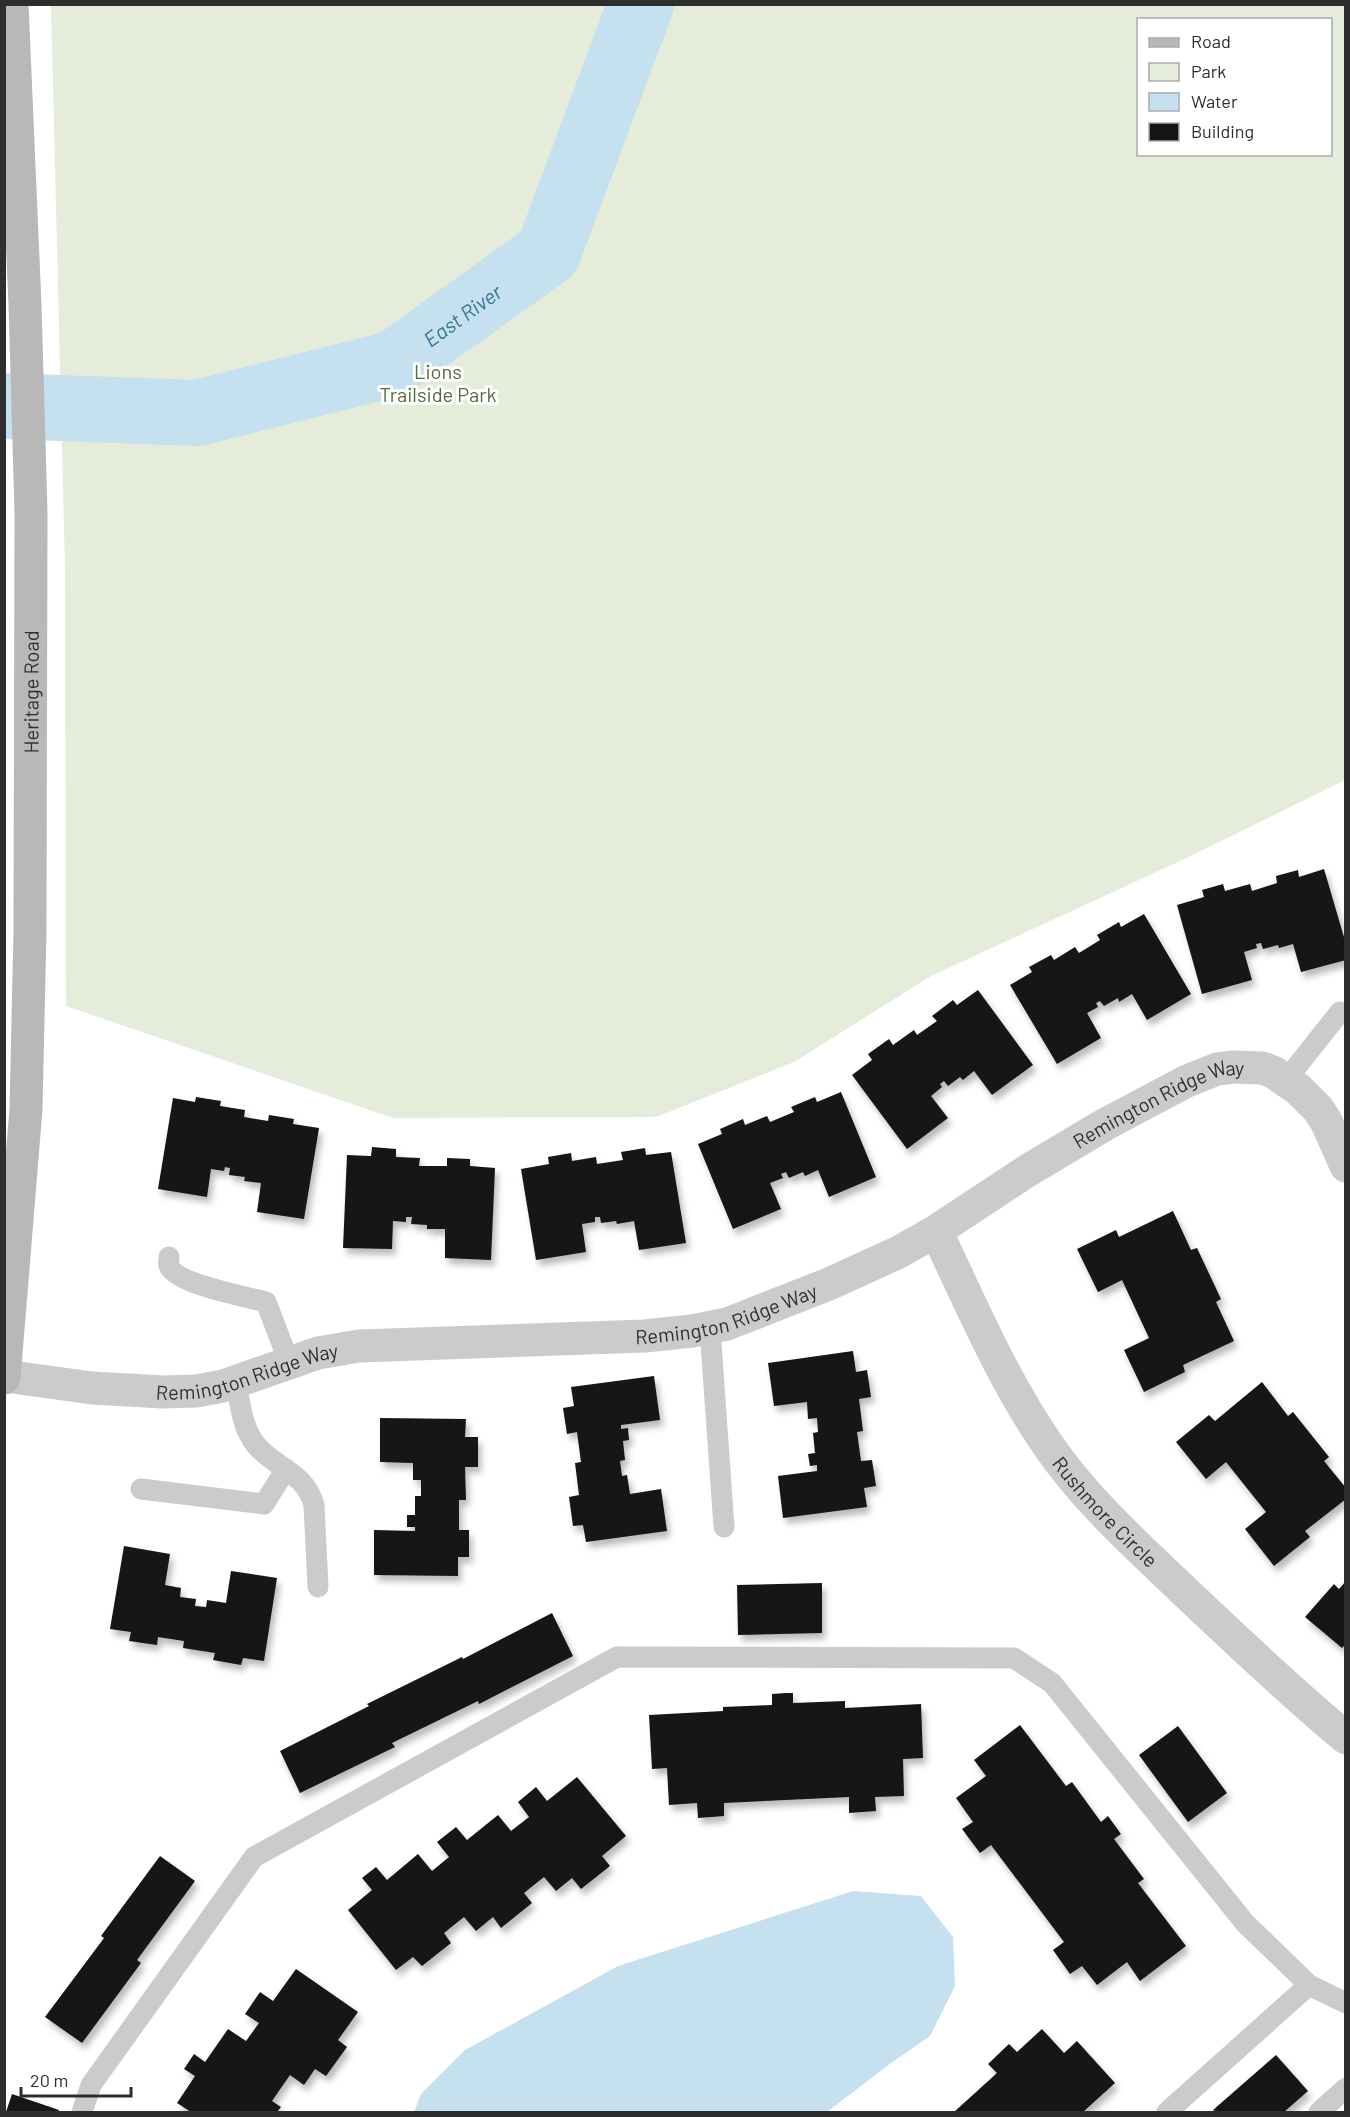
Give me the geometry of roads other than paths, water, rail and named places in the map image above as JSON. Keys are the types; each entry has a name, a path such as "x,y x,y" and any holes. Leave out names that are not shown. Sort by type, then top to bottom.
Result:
{"main road":[{"name":"Heritage Road","path":"5,1377 26,1109 30,930 31,512 12,4"}],"street":[{"name":"Remington Ridge Way","path":"5,1377 92,1388 163,1392 210,1389 318,1353 359,1346 645,1336 710,1329 851,1275 899,1252 936,1231 1067,1147 1186,1081 1217,1069 1262,1068 1298,1089 1318,1109 1333,1133 1346,1166"},
{"name":"Rushmore Circle","path":"936,1231 1005,1375 1035,1426 1069,1474 1158,1566 1239,1643 1346,1738"}],"lane":[{"path":"1286,1080 1340,1012"},
{"path":"169,1257 169,1266 174,1273 189,1281 266,1302 289,1362"},
{"path":"710,1329 724,1527"},
{"path":"236,1382 244,1422 249,1434 264,1453 303,1483 311,1493 314,1505 318,1587"},
{"path":"141,1489 264,1504 286,1469"},
{"path":"82,2112 91,2085 254,1857 616,1657 1014,1658 1052,1683 1245,1923 1309,1985 1346,2003"},
{"path":"1167,2112 1309,1985"},
{"path":"1319,2112 1346,2088"}],"water":[{"path":"853,1891 921,1896 953,1937 955,1986 930,2036 827,2112 414,2112 421,2094 465,2050 618,1966"}],"waterway":[{"name":"East River","path":"4,406 197,413 393,364 548,253 641,4"}],"park label":[{"name":"Lions Trailside Park","path":"438,382"}]}
